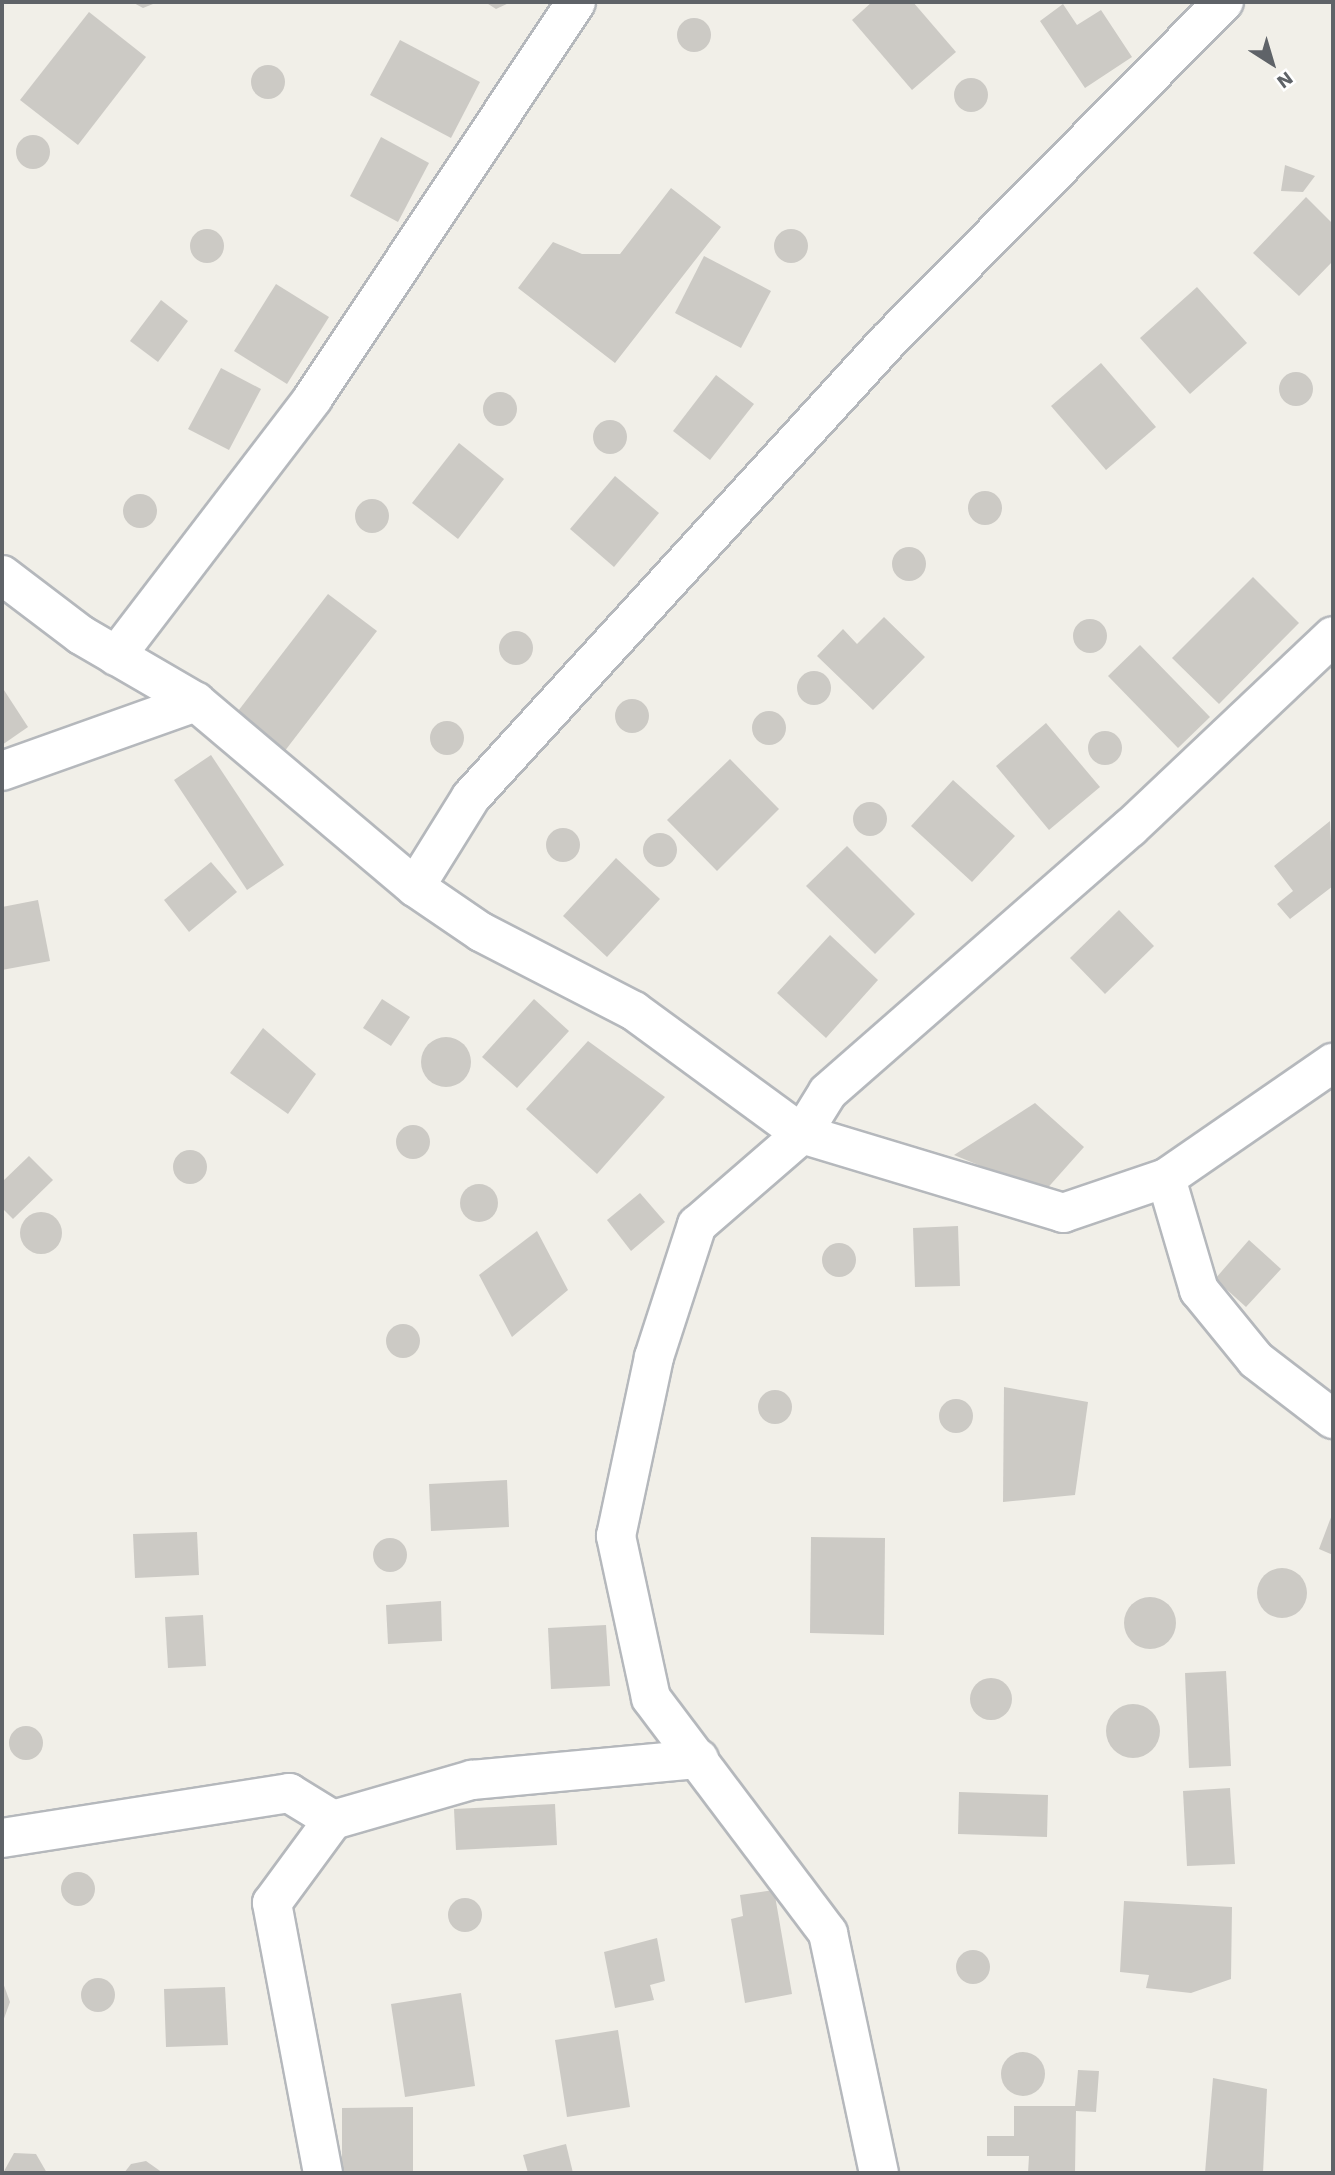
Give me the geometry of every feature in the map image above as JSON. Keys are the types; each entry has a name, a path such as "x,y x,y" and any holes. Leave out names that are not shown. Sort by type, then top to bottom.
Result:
{"street":[{"path":"116,656 313,398 576,2"},
{"path":"415,887 480,787 887,342 1224,2"},
{"path":"2,575 116,656 196,702 415,887 481,932 634,1011 802,1134 1063,1213 1166,1178 1333,1063"},
{"path":"879,2173 828,1933 651,1698 616,1536 654,1357 697,1224 802,1134 828,1092 1130,828 1333,636"},
{"path":"2,771 196,702"},
{"path":"1166,1178 1199,1290 1256,1360 1333,1419"},
{"path":"323,2173 272,1903 333,1820 472,1780 699,1759"},
{"path":"2,1838 289,1793 333,1820"}],"building":[{"path":"132,2 158,2 143,8"},
{"path":"485,2 511,2 496,9"},
{"path":"872,2 913,2 956,52 912,90 852,20"},
{"path":"1063,4 1077,25 1101,10 1132,57 1085,88 1040,21"},
{"path":"89,12 146,57 78,145 20,100"},
{"path":"694,18 706,23 711,35 706,47 694,52 682,47 677,35 682,23"},
{"path":"400,40 480,82 451,138 370,95"},
{"path":"268,65 280,70 285,82 280,94 268,99 256,94 251,82 256,70"},
{"path":"971,78 983,83 988,95 983,107 971,112 959,107 954,95 959,83"},
{"path":"33,135 45,140 50,152 45,164 33,169 21,164 16,152 21,140"},
{"path":"381,137 429,163 398,222 350,196"},
{"path":"1285,165 1315,176 1303,192 1281,191"},
{"path":"671,188 721,227 615,363 518,288 553,242 582,254 620,254"},
{"path":"1306,197 1333,224 1333,261 1299,296 1253,253"},
{"path":"207,229 219,234 224,246 219,258 207,263 195,258 190,246 195,234"},
{"path":"791,229 803,234 808,246 803,258 791,263 779,258 774,246 779,234"},
{"path":"704,256 771,291 741,348 675,313"},
{"path":"276,284 329,317 287,384 234,351"},
{"path":"1197,287 1247,343 1190,394 1140,338"},
{"path":"161,300 188,321 158,362 130,341"},
{"path":"1101,363 1156,427 1106,470 1051,406"},
{"path":"221,368 261,389 229,450 188,429"},
{"path":"1296,372 1308,377 1313,389 1308,401 1296,406 1284,401 1279,389 1284,377"},
{"path":"716,375 754,404 710,460 673,431"},
{"path":"500,392 512,397 517,409 512,421 500,426 488,421 483,409 488,397"},
{"path":"610,420 622,425 627,437 622,449 610,454 598,449 593,437 598,425"},
{"path":"459,443 504,479 458,539 412,503"},
{"path":"615,476 659,513 614,567 570,529"},
{"path":"985,491 997,496 1002,508 997,520 985,525 973,520 968,508 973,496"},
{"path":"140,494 152,499 157,511 152,523 140,528 128,523 123,511 128,499"},
{"path":"372,499 384,504 389,516 384,528 372,533 360,528 355,516 360,504"},
{"path":"909,547 921,552 926,564 921,576 909,581 897,576 892,564 897,552"},
{"path":"1253,577 1299,623 1219,704 1172,658"},
{"path":"328,594 377,631 284,752 235,715"},
{"path":"884,617 925,657 873,710 817,656 843,629 857,644"},
{"path":"1090,619 1102,624 1107,636 1102,648 1090,653 1078,648 1073,636 1078,624"},
{"path":"516,631 528,636 533,648 528,660 516,665 504,660 499,648 504,636"},
{"path":"1140,645 1210,717 1178,748 1108,676"},
{"path":"814,671 826,676 831,688 826,700 814,705 802,700 797,688 802,676"},
{"path":"2,687 28,727 2,745"},
{"path":"632,699 644,704 649,716 644,728 632,733 620,728 615,716 620,704"},
{"path":"769,711 781,716 786,728 781,740 769,745 757,740 752,728 757,716"},
{"path":"447,721 459,726 464,738 459,750 447,755 435,750 430,738 435,726"},
{"path":"1046,723 1100,787 1049,830 996,766"},
{"path":"1105,731 1117,736 1122,748 1117,760 1105,765 1093,760 1088,748 1093,736"},
{"path":"211,755 284,865 247,890 174,780"},
{"path":"730,759 779,809 717,871 667,820"},
{"path":"953,780 1015,836 972,882 911,826"},
{"path":"870,802 882,807 887,819 882,831 870,836 858,831 853,819 858,807"},
{"path":"1330,821 1333,886 1290,919 1277,904 1293,891 1274,866"},
{"path":"563,828 575,833 580,845 575,857 563,862 551,857 546,845 551,833"},
{"path":"660,833 672,838 677,850 672,862 660,867 648,862 643,850 648,838"},
{"path":"847,846 915,914 875,954 806,886"},
{"path":"616,858 660,899 607,957 563,916"},
{"path":"211,862 237,892 189,932 164,900"},
{"path":"38,900 50,961 2,970 2,907"},
{"path":"1119,910 1154,946 1105,994 1070,958"},
{"path":"830,935 878,980 826,1038 777,993"},
{"path":"382,999 410,1017 391,1046 363,1028"},
{"path":"534,999 569,1031 517,1088 482,1057"},
{"path":"263,1028 316,1074 288,1114 230,1073"},
{"path":"446,1037 463,1045 471,1062 463,1079 446,1087 429,1079 421,1062 429,1045"},
{"path":"588,1041 665,1097 597,1174 526,1109"},
{"path":"1035,1103 1084,1147 1044,1192 954,1155"},
{"path":"413,1125 425,1130 430,1142 425,1154 413,1159 401,1154 396,1142 401,1130"},
{"path":"190,1150 202,1155 207,1167 202,1179 190,1184 178,1179 173,1167 178,1155"},
{"path":"29,1156 53,1180 13,1219 2,1208 2,1182"},
{"path":"479,1184 492,1190 498,1203 492,1216 479,1222 466,1216 460,1203 466,1190"},
{"path":"640,1193 665,1222 631,1251 607,1220"},
{"path":"41,1212 56,1218 62,1233 56,1248 41,1254 26,1248 20,1233 26,1218"},
{"path":"958,1226 960,1286 915,1287 913,1228"},
{"path":"537,1231 568,1290 512,1337 479,1275"},
{"path":"1249,1240 1281,1269 1246,1307 1215,1279"},
{"path":"839,1243 851,1248 856,1260 851,1272 839,1277 827,1272 822,1260 827,1248"},
{"path":"403,1324 415,1329 420,1341 415,1353 403,1358 391,1353 386,1341 391,1329"},
{"path":"1004,1387 1088,1402 1075,1495 1003,1502"},
{"path":"775,1390 787,1395 792,1407 787,1419 775,1424 763,1419 758,1407 763,1395"},
{"path":"956,1399 968,1404 973,1416 968,1428 956,1433 944,1428 939,1416 944,1404"},
{"path":"507,1480 509,1527 431,1531 429,1484"},
{"path":"1333,1512 1333,1555 1319,1549"},
{"path":"197,1532 199,1575 135,1578 133,1534"},
{"path":"811,1537 885,1538 884,1635 810,1633"},
{"path":"390,1538 402,1543 407,1555 402,1567 390,1572 378,1567 373,1555 378,1543"},
{"path":"1272,1569 1292,1569 1306,1583 1306,1603 1292,1617 1272,1617 1258,1603 1258,1583"},
{"path":"1150,1597 1160,1599 1168,1605 1174,1613 1174,1633 1168,1641 1160,1647 1150,1649 1140,1647 1132,1641 1126,1633 1124,1623 1126,1613 1132,1605 1140,1599"},
{"path":"441,1601 442,1641 388,1644 386,1605"},
{"path":"203,1615 206,1666 168,1668 165,1617"},
{"path":"606,1625 610,1686 551,1689 548,1628"},
{"path":"1226,1671 1231,1766 1189,1768 1185,1673"},
{"path":"991,1678 1006,1684 1012,1699 1006,1714 991,1720 976,1714 970,1699 976,1684"},
{"path":"1138,1704 1148,1708 1156,1716 1160,1731 1156,1746 1148,1754 1128,1758 1118,1754 1110,1746 1106,1726 1110,1716 1118,1708"},
{"path":"26,1726 38,1731 43,1743 38,1755 26,1760 14,1755 9,1743 14,1731"},
{"path":"1230,1788 1235,1864 1187,1866 1183,1791"},
{"path":"959,1792 1048,1795 1047,1837 958,1834"},
{"path":"555,1804 557,1845 456,1850 454,1809"},
{"path":"78,1872 90,1877 95,1889 90,1901 78,1906 66,1901 61,1889 66,1877"},
{"path":"774,1890 792,1994 745,2003 731,1919 743,1916 740,1895"},
{"path":"465,1898 477,1903 482,1915 477,1927 465,1932 453,1927 448,1915 453,1903"},
{"path":"1124,1901 1232,1907 1231,1979 1191,1993 1146,1988 1149,1975 1120,1972"},
{"path":"657,1938 665,1981 650,1985 654,2000 615,2008 604,1952"},
{"path":"973,1950 985,1955 990,1967 985,1979 973,1984 961,1979 956,1967 961,1955"},
{"path":"98,1978 110,1983 115,1995 110,2007 98,2012 86,2007 81,1995 86,1983"},
{"path":"2,1980 10,2002 2,2024"},
{"path":"225,1987 228,2045 166,2047 164,1989"},
{"path":"461,1993 475,2086 405,2097 391,2004"},
{"path":"618,2030 630,2107 567,2117 555,2040"},
{"path":"1023,2052 1038,2059 1045,2074 1038,2089 1023,2096 1008,2089 1001,2074 1008,2059"},
{"path":"1078,2070 1099,2071 1096,2112 1076,2111 1075,2173 1028,2173 1029,2156 987,2156 987,2136 1014,2136 1014,2106 1075,2106"},
{"path":"1213,2078 1267,2089 1263,2173 1205,2173"},
{"path":"413,2107 413,2173 342,2173 342,2108"},
{"path":"566,2144 573,2173 528,2173 523,2155"},
{"path":"14,2153 36,2154 47,2173 3,2173"},
{"path":"146,2161 163,2173 124,2173 131,2164"}]}
